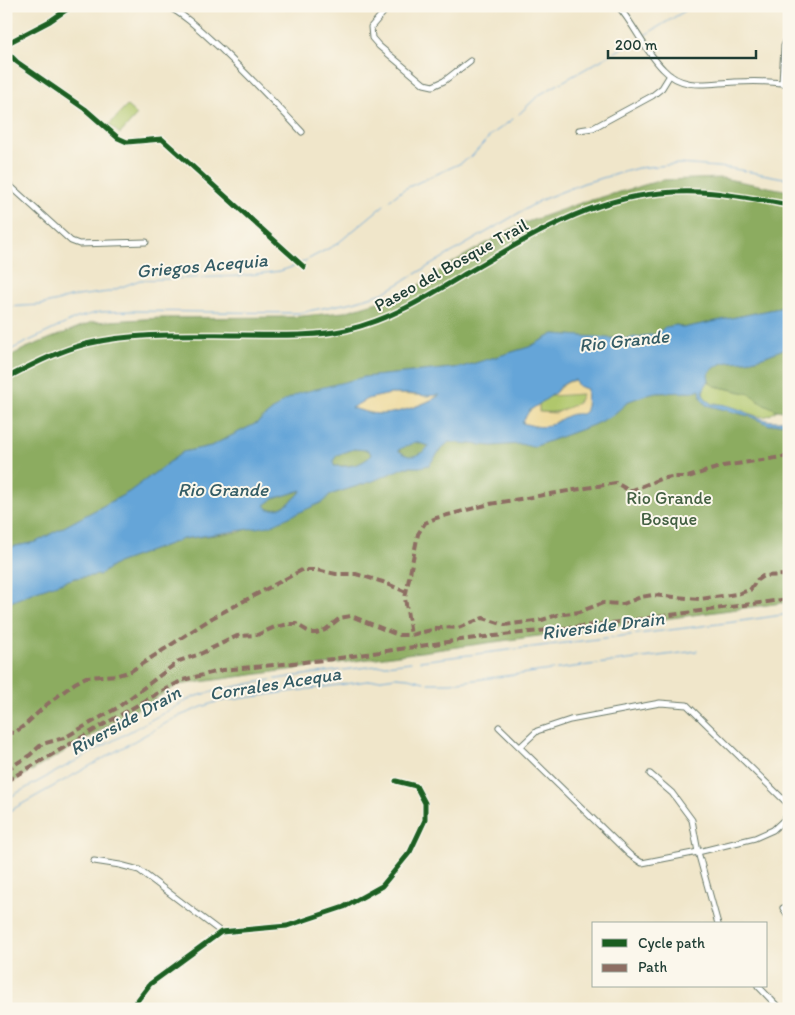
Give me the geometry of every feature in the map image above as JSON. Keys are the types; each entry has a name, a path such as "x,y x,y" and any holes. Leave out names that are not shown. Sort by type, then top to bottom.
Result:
{"street":[{"path":"6,44 50,21 72,6"},
{"path":"167,6 209,38 267,94 302,132"},
{"path":"388,6 371,27 372,38 424,84 433,86 444,81 470,61"},
{"path":"618,6 661,67 670,76 685,83 694,85 752,81 789,84"},
{"path":"782,83 784,46 789,34"},
{"path":"6,51 17,62 85,109 118,138 127,142 162,139 303,266"},
{"path":"579,130 593,128 652,96 662,88 670,76"},
{"path":"6,182 71,241 79,244 146,242"},
{"path":"520,746 537,730 570,720 660,703 687,705 789,805"},
{"path":"498,727 520,746 630,854 642,863 755,838 773,830 789,815"},
{"path":"650,774 672,793 692,820 698,852 717,922"},
{"path":"131,1009 150,984 221,932 287,926 344,907 382,886 410,852 425,820 425,803 416,786 396,780"},
{"path":"94,861 139,870 221,932"},
{"path":"783,908 789,917"},
{"path":"760,988 780,1009"}],"green space":[{"path":"127,106 137,115 120,134 109,125"},
{"path":"722,178 789,191 789,306 683,328 677,325 657,334 622,339 554,334 529,347 462,367 364,377 284,401 257,423 211,446 183,452 129,492 36,542 6,548 6,358 26,348 92,322 161,318 292,317 344,312 407,293 450,264 516,226 581,203 662,180"},
{"path":"789,347 789,412 777,410 758,401 751,394 715,386 710,383 707,374 718,365 756,359"},
{"path":"709,380 715,386 751,394 758,401 777,410 768,416 762,417 727,406 712,404 703,395"},
{"name":"Rio Grande Bosque","path":"696,389 702,390 701,393 706,405 749,416 770,425 783,423 789,419 789,602 178,685 6,786 6,604 36,591 75,578 99,575 117,563 183,539 240,532 329,495 373,481 405,467 429,465 449,442 492,446 520,444 533,447 593,425 613,415 629,401 651,393 692,392"},
{"path":"583,394 575,405 570,408 552,412 539,412 539,404 551,396"},
{"path":"415,442 429,446 422,453 414,456 406,455 398,449"},
{"path":"354,449 368,450 372,455 354,465 334,466 333,461 337,455"},
{"path":"302,490 283,507 268,509 265,505 273,499"}],"sand":[{"path":"575,380 578,386 587,389 586,411 582,415 567,416 544,427 522,423 529,411 539,404 539,412 556,413 578,403 582,394 551,396 564,385"},
{"path":"390,394 441,394 420,405 393,413 378,414 351,408 367,399"}],"water":[{"name":"Rio Grande","path":"789,306 789,347 756,359 728,362 719,365 708,374 709,380 703,395 712,404 730,406 762,419 779,421 789,416 789,419 783,423 770,425 749,416 706,405 701,398 700,389 692,392 651,393 629,401 613,415 593,425 533,447 520,444 492,446 449,442 429,465 405,467 373,481 329,495 325,501 269,526 183,539 117,563 99,575 75,578 36,591 6,604 6,548 36,542 129,492 183,452 211,446 257,423 284,401 300,393 364,377 462,367 529,347 554,334 622,339 657,334 665,327 677,325 683,328","holes":["575,380 578,386 587,389 586,411 582,414 571,414 544,427 522,423 529,411 569,381","390,394 440,395 419,405 393,413 376,414 351,408 367,399","415,442 429,446 422,453 414,456 406,455 398,450","354,449 368,450 372,455 363,462 350,466 334,466 333,461 337,455","302,490 283,507 268,509 265,505 273,499"]}],"waterway":[{"name":"Griegos Acequia","path":"645,35 693,6"},
{"name":"Griegos Acequia","path":"519,114 539,95 635,41"},
{"name":"Griegos Acequia","path":"390,200 404,189 472,156 491,135 513,119"},
{"path":"6,352 77,318 100,312 298,313 353,302 383,293 541,200 584,183 638,168 679,164 729,168 789,179"},
{"name":"Griegos Acequia","path":"301,263 337,244 384,205"},
{"name":"Griegos Acequia","path":"6,307 40,305 70,297 108,292 140,280 240,276 280,271 298,265"},
{"name":"Riverside Drain","path":"420,661 789,614"},
{"name":"Corrales Acequa","path":"428,683 451,683 697,651"},
{"name":"Riverside Drain","path":"6,799 193,697 246,684 411,662"},
{"name":"Corrales Acequa","path":"6,813 177,717 216,702 396,677 424,682"}],"marked path":[{"path":"789,456 723,466 688,477 660,479 630,491 616,483 490,504 436,518 425,523 418,534 405,598 411,635 444,627 458,628 483,618 505,625 542,620 557,615 579,612 603,603 623,604 652,595 700,599 737,594 750,590 757,580 763,576 789,575"},
{"path":"6,732 14,733 75,683 86,677 118,675 131,671 212,618 302,570 356,574 383,582 406,592"},
{"path":"6,781 183,680 223,670 333,659 467,639 612,623 789,599"},
{"path":"6,770 30,755 42,744 64,738 117,708 179,661 200,654 237,636 257,635 275,627 289,624 296,624 311,633 316,633 325,630 340,618 351,616 398,635 411,635"}],"cycle path":[{"path":"6,44 50,21 72,6"},
{"path":"6,51 17,62 85,109 118,138 127,142 162,139 304,267"},
{"name":"Paseo del Bosque Trail","path":"6,378 65,350 105,340 164,335 307,335 362,326 408,307 549,227 604,204 633,197 665,193 699,192 733,195 789,205"},
{"path":"131,1009 150,984 221,932 287,926 344,907 382,886 410,852 425,820 425,803 416,786 396,781"}]}
